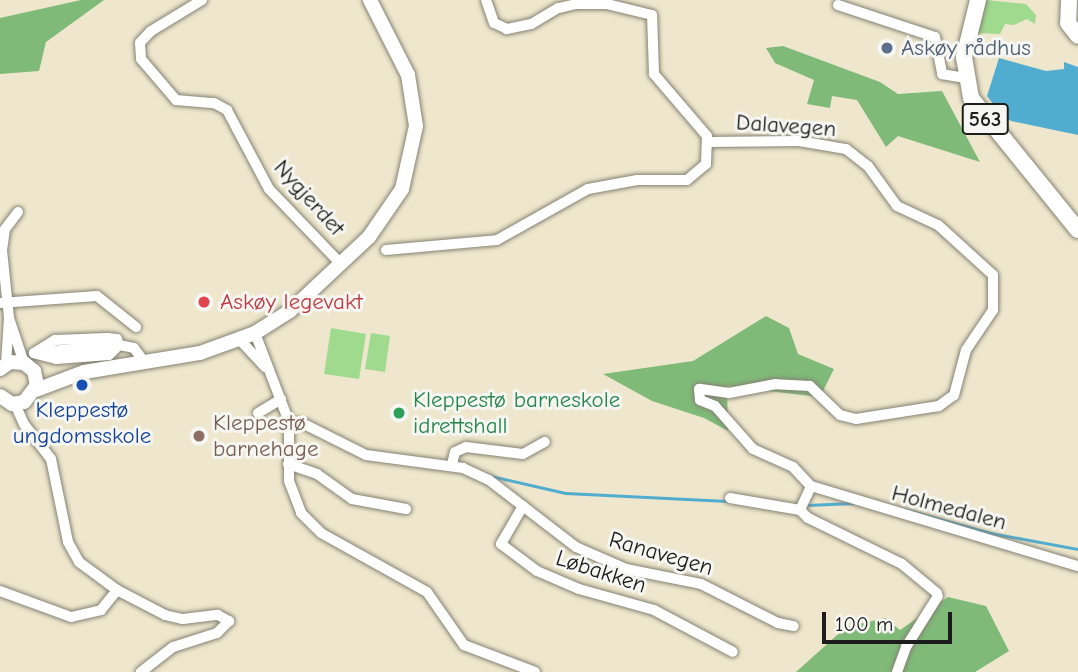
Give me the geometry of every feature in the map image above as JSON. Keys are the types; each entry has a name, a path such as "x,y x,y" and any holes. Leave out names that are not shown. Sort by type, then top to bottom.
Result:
{"main road":[{"path":"0,397 15,404 28,400 36,390 84,372 144,362 240,340 290,312 341,264 396,200 415,139 408,75 370,0"},
{"name":"563","path":"981,0 965,49 965,78 986,119 1078,230"},
{"path":"1072,8 1069,27 1078,36"},
{"path":"29,363 36,390"},
{"path":"3,366 29,363 84,372"}],"street":[{"name":"Nygjerdet","path":"202,0 151,31 140,43 142,59 176,100 214,103 227,110 269,189 341,264"},
{"path":"386,250 497,240 523,229 561,201 605,184 691,179 706,164 709,142 654,74 652,15 607,4 576,4 558,8 531,24 507,29 494,23 486,0"},
{"path":"838,5 935,37 942,75 965,78"},
{"name":"Dalavegen","path":"709,142 799,141 846,149 868,166 897,206 938,225 993,275 993,310 966,351 956,392 948,402 908,414 856,419 836,412 814,387 783,384"},
{"path":"18,212 2,237 4,303 29,363"},
{"path":"4,303 97,296 136,327"},
{"path":"3,366 9,318"},
{"path":"255,333 265,367 289,422 288,464 294,501 312,525 426,592 464,645 535,672"},
{"path":"29,363 55,340 107,338 117,339 119,345"},
{"path":"240,340 265,367"},
{"path":"29,363 109,355 119,345"},
{"path":"119,345 134,348 144,362"},
{"name":"Holmedalen","path":"783,384 729,393 703,386 697,395 715,406 753,449 793,467 811,486 1078,566"},
{"path":"258,413 281,399"},
{"path":"15,404 57,474 74,555 117,590 165,615 183,619 218,615 229,621 217,633 173,647 141,672"},
{"name":"Ranavegen","path":"289,422 304,424 366,455 452,464 489,480 576,547 626,569 701,584 778,623 794,626"},
{"path":"452,464 456,452 466,447 523,454 545,442"},
{"path":"288,464 317,474 352,499 405,509"},
{"path":"800,510 811,486"},
{"path":"730,498 800,510 817,524 902,564 938,594 906,647 897,672"},
{"name":"Løbakken","path":"523,506 501,544 537,571 579,589 654,610 733,652"},
{"path":"0,591 71,617 101,610 117,590"}],"green space":[{"path":"81,0 104,0 46,42 39,71 0,74 0,18"},
{"path":"986,0 1026,4 1036,15 1035,24 1027,19 1014,25 1005,24 1000,34 977,33"},
{"path":"783,46 880,82 898,94 942,91 980,162 898,136 886,147 857,100 832,96 830,108 807,104 814,80 775,63 766,48"},
{"path":"766,316 789,328 798,354 834,369 820,397 727,386 728,431 704,418 652,401 603,374 693,361"},
{"path":"331,328 366,334 359,379 324,374"},
{"path":"371,333 390,336 385,372 365,369"},
{"path":"948,597 986,606 1009,651 975,672 796,672 846,627 885,618 900,630"}],"water":[{"path":"999,58 1046,71 1064,69 1064,62 1078,67 1078,135 1011,121 1001,114 987,96"}],"waterway":[{"path":"491,476 566,493 727,501"},
{"path":"807,505 853,503"},
{"path":"904,509 991,533 1078,549"}],"place":[{"name":"Askøy rådhus","path":"887,48"},
{"name":"Askøy legevakt","path":"204,302"},
{"name":"Kleppestø ungdomsskole","path":"82,385"},
{"name":"Kleppestø barneskole idrettshall","path":"399,413"},
{"name":"Kleppestø barnehage","path":"199,436"}]}
